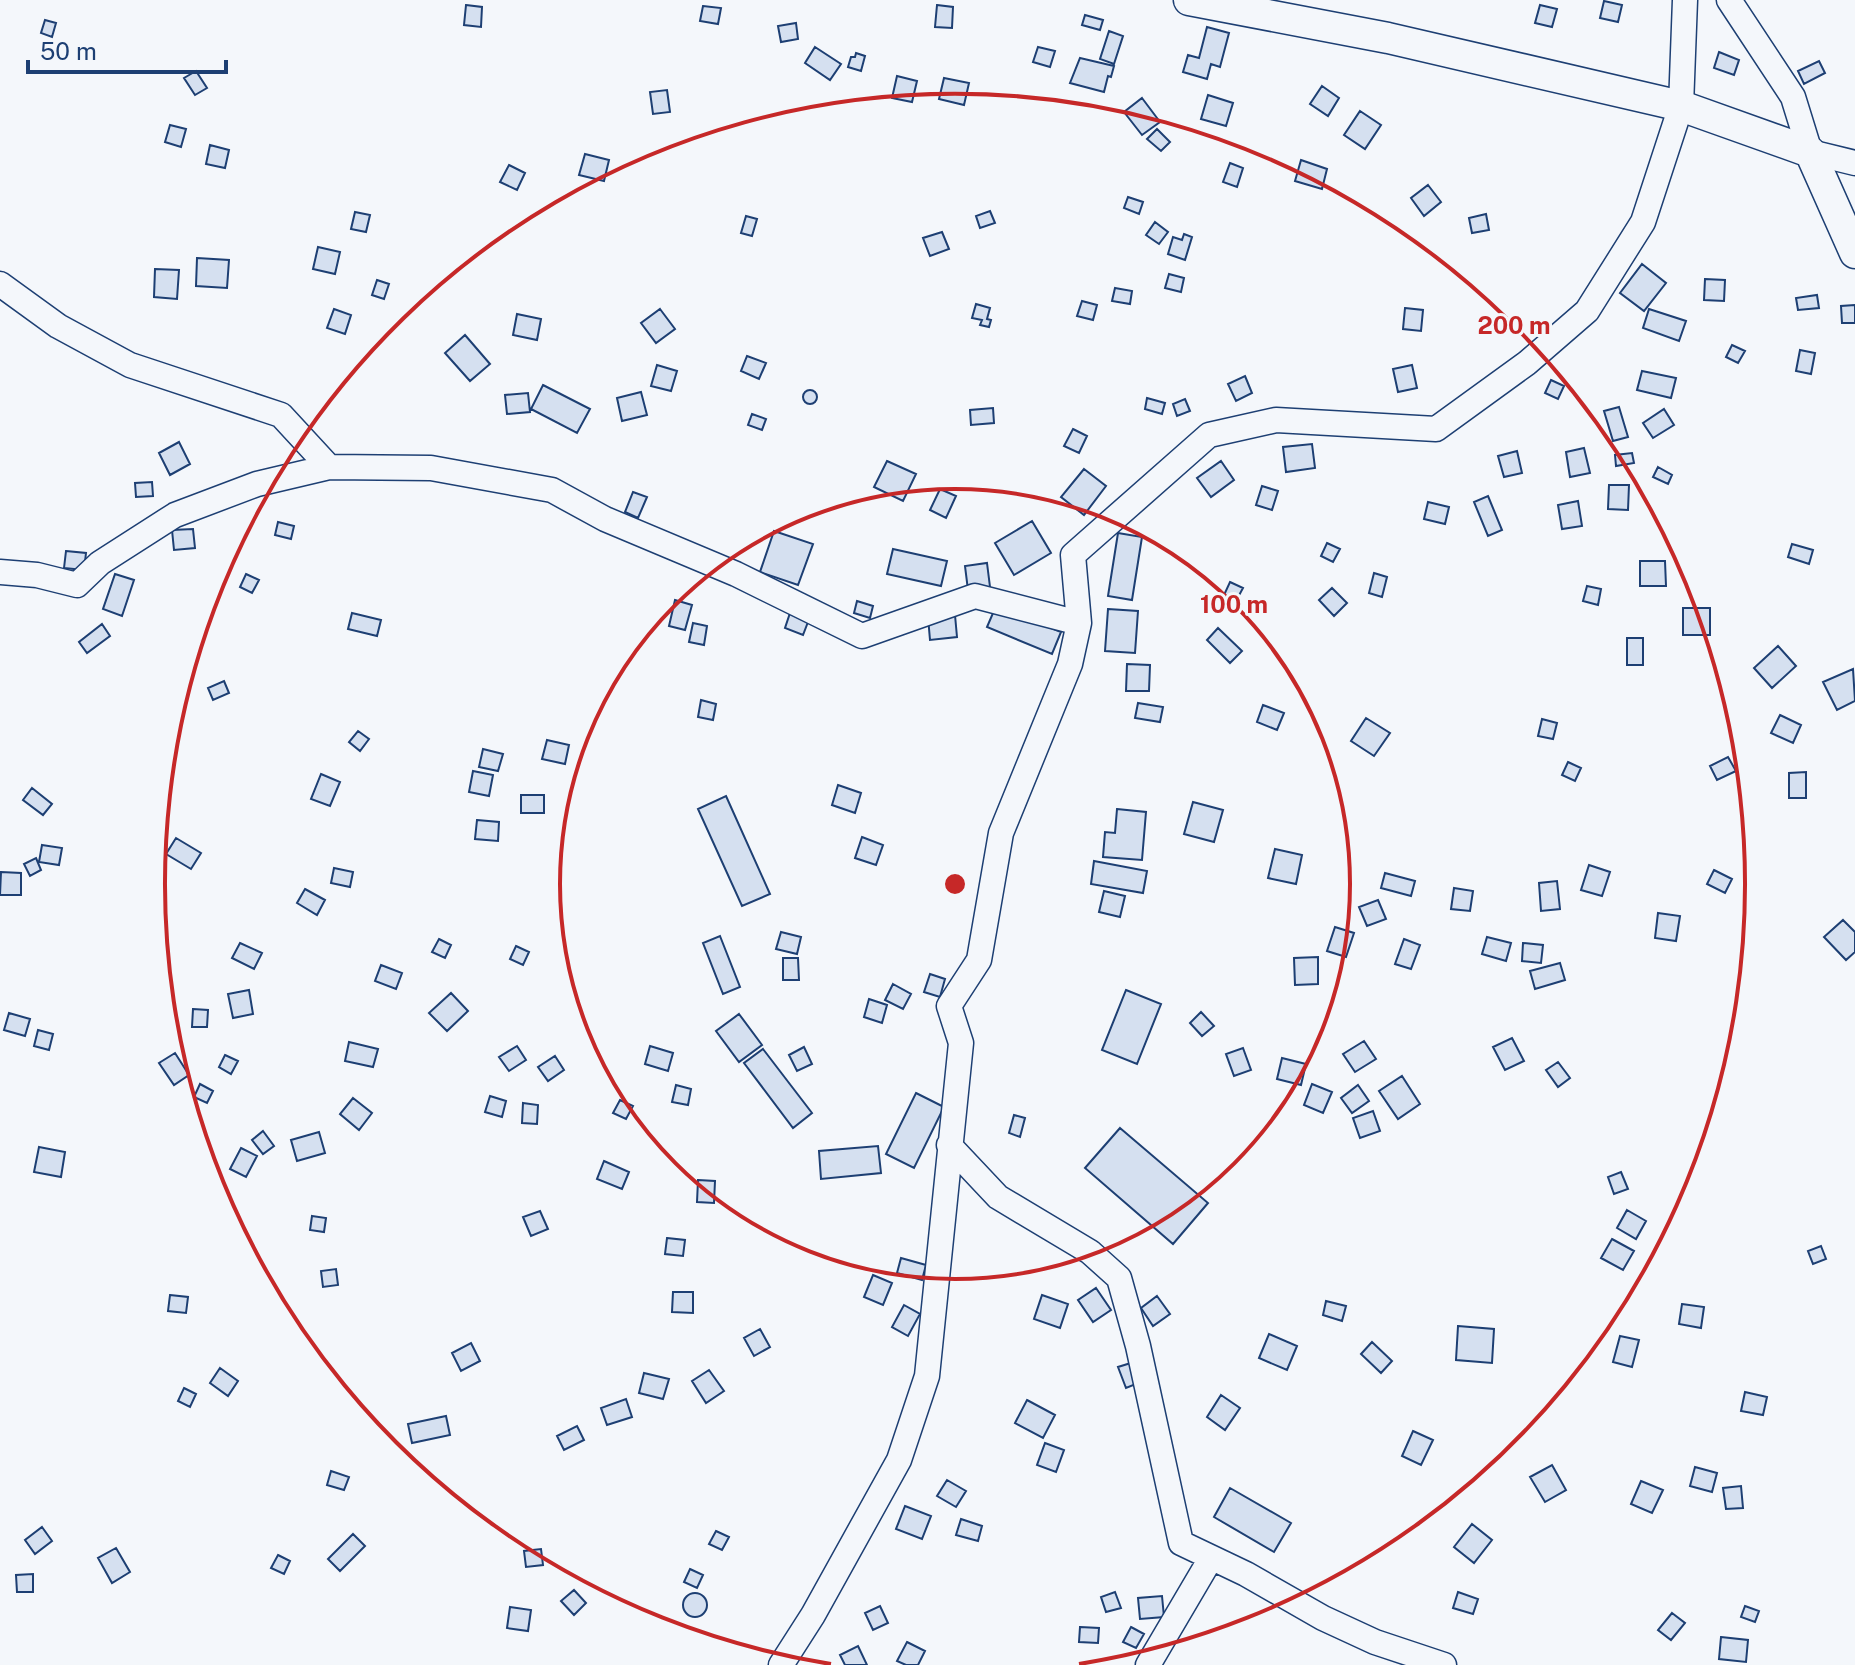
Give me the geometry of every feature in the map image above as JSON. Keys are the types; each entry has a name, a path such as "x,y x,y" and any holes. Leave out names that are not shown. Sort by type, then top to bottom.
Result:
{"street":[{"path":"1189,0 1388,38 1681,106 1810,152 1855,163"},
{"path":"781,1665 813,1615 899,1460 927,1376 961,1043 949,1006 979,960 1001,833 1070,664 1079,623 1073,555 1209,435 1276,420 1436,429 1527,363 1587,311 1643,222 1681,106 1685,0"},
{"path":"1729,0 1793,97 1810,152 1855,253"},
{"path":"0,284 58,326 130,365 281,415 329,467"},
{"path":"0,572 37,575 77,585 100,563 175,515 257,484 329,467 431,468 552,490 605,519 736,574 862,636 975,596 1079,623"},
{"path":"949,1145 998,1197 1090,1252 1119,1278 1138,1346 1181,1543 1323,1618 1375,1642 1444,1665"},
{"path":"1148,1665 1211,1558"}],"building":[{"path":"1604,1 1622,5 1618,22 1600,18"},
{"path":"466,5 482,7 481,27 464,25"},
{"path":"937,5 953,7 952,28 935,27"},
{"path":"1540,5 1557,9 1552,27 1535,23"},
{"path":"703,6 721,8 718,24 700,21"},
{"path":"1085,15 1103,20 1100,30 1082,25"},
{"path":"45,20 56,23 52,37 41,33"},
{"path":"796,23 798,39 781,42 778,26"},
{"path":"1207,27 1229,33 1220,67 1211,64 1207,79 1183,72 1188,55 1199,58"},
{"path":"1109,31 1123,36 1114,64 1100,59"},
{"path":"815,47 841,64 830,80 805,63"},
{"path":"1038,47 1055,51 1050,67 1033,62"},
{"path":"1719,52 1739,60 1734,75 1714,68"},
{"path":"856,53 865,56 861,71 848,67"},
{"path":"1080,58 1114,66 1104,92 1070,83"},
{"path":"1819,61 1825,73 1804,84 1798,71"},
{"path":"196,71 207,88 195,95 184,78"},
{"path":"897,76 917,81 912,102 892,98"},
{"path":"944,78 969,83 964,105 939,99"},
{"path":"1322,86 1339,98 1328,116 1310,104"},
{"path":"667,90 670,112 653,114 650,92"},
{"path":"1208,95 1233,103 1226,126 1201,119"},
{"path":"1142,98 1160,122 1142,135 1124,112"},
{"path":"1360,111 1381,125 1365,149 1344,135"},
{"path":"170,125 186,129 181,147 165,142"},
{"path":"1157,129 1170,142 1161,151 1147,139"},
{"path":"210,145 229,150 225,168 206,164"},
{"path":"585,154 609,160 604,181 579,175"},
{"path":"1301,160 1327,169 1322,189 1295,181"},
{"path":"1230,163 1243,168 1237,187 1223,182"},
{"path":"509,165 525,173 517,190 500,182"},
{"path":"1428,185 1441,202 1424,216 1411,198"},
{"path":"1128,197 1143,202 1139,214 1124,208"},
{"path":"990,211 995,223 980,228 976,216"},
{"path":"355,212 370,215 366,232 351,229"},
{"path":"1486,214 1489,230 1472,233 1469,218"},
{"path":"746,216 757,219 752,236 741,233"},
{"path":"1155,222 1168,232 1159,244 1146,235"},
{"path":"942,232 949,249 930,256 923,238"},
{"path":"1184,234 1192,237 1185,260 1168,254 1173,237 1182,240"},
{"path":"318,247 340,252 335,274 313,269"},
{"path":"197,258 229,260 227,288 196,286"},
{"path":"1642,264 1666,283 1644,311 1620,293"},
{"path":"155,269 179,270 177,299 154,297"},
{"path":"1169,274 1184,278 1181,292 1165,288"},
{"path":"1705,279 1725,280 1724,301 1704,300"},
{"path":"377,280 389,284 384,299 372,295"},
{"path":"1115,288 1132,291 1130,304 1112,301"},
{"path":"1817,295 1819,308 1798,310 1796,298"},
{"path":"1082,301 1097,305 1093,320 1077,316"},
{"path":"976,304 990,308 987,319 991,320 989,327 980,325 982,320 972,318"},
{"path":"1855,305 1855,323 1842,323 1841,306"},
{"path":"1405,308 1423,310 1421,331 1403,329"},
{"path":"334,309 351,315 345,334 327,328"},
{"path":"660,309 675,329 656,343 641,323"},
{"path":"1649,309 1686,321 1679,341 1643,328"},
{"path":"517,314 541,319 537,340 513,335"},
{"path":"465,335 490,364 470,381 445,353"},
{"path":"1732,345 1745,351 1738,363 1726,357"},
{"path":"1800,350 1815,353 1811,374 1796,371"},
{"path":"747,356 766,363 759,379 741,371"},
{"path":"657,365 677,371 671,391 651,386"},
{"path":"1412,365 1417,388 1398,392 1393,369"},
{"path":"1642,371 1676,378 1671,398 1637,390"},
{"path":"1245,376 1252,393 1236,401 1228,384"},
{"path":"1551,380 1564,386 1558,399 1545,393"},
{"path":"543,385 590,409 577,433 531,409"},
{"path":"810,390 817,397 810,404 803,397"},
{"path":"641,392 647,415 622,421 617,398"},
{"path":"528,393 530,412 507,414 505,395"},
{"path":"1147,398 1165,403 1162,414 1145,409"},
{"path":"1185,399 1190,411 1177,416 1173,404"},
{"path":"1619,407 1628,437 1613,441 1604,411"},
{"path":"993,408 994,423 971,425 970,410"},
{"path":"1664,409 1674,425 1653,438 1643,423"},
{"path":"752,414 766,419 762,430 748,425"},
{"path":"1073,429 1087,436 1079,453 1064,446"},
{"path":"179,442 190,464 170,475 159,453"},
{"path":"1312,444 1315,468 1286,472 1283,447"},
{"path":"1584,448 1590,473 1570,477 1566,452"},
{"path":"1517,451 1522,473 1504,477 1498,456"},
{"path":"1632,453 1634,463 1616,466 1615,455"},
{"path":"887,461 916,474 903,501 874,487"},
{"path":"1221,461 1234,480 1211,497 1197,478"},
{"path":"1658,467 1672,475 1668,484 1653,477"},
{"path":"1084,469 1106,486 1084,515 1061,497"},
{"path":"152,482 153,496 136,497 135,483"},
{"path":"1609,485 1629,485 1628,510 1608,509"},
{"path":"1262,486 1278,491 1272,510 1256,505"},
{"path":"940,489 956,496 946,518 930,510"},
{"path":"633,492 647,497 638,518 625,512"},
{"path":"1488,496 1502,530 1488,536 1474,502"},
{"path":"1578,501 1582,526 1562,529 1558,505"},
{"path":"1428,502 1449,507 1445,524 1424,519"},
{"path":"1032,521 1051,553 1014,575 995,543"},
{"path":"278,522 294,526 291,539 275,535"},
{"path":"193,529 195,548 174,550 172,530"},
{"path":"774,531 813,544 798,585 760,572"},
{"path":"1118,533 1142,537 1132,600 1108,596"},
{"path":"1327,543 1340,549 1333,562 1321,556"},
{"path":"1792,544 1813,550 1809,564 1788,557"},
{"path":"893,549 947,561 941,586 887,574"},
{"path":"66,551 86,553 84,570 64,568"},
{"path":"1640,561 1665,561 1666,586 1640,586"},
{"path":"987,563 990,587 968,590 965,566"},
{"path":"1374,573 1387,577 1382,597 1369,593"},
{"path":"115,574 134,580 122,616 103,609"},
{"path":"246,574 259,580 252,593 240,587"},
{"path":"1230,582 1243,588 1236,601 1224,595"},
{"path":"1587,586 1601,589 1598,605 1583,601"},
{"path":"1332,588 1347,603 1334,616 1319,600"},
{"path":"675,600 692,605 685,630 669,626"},
{"path":"857,601 873,606 870,618 854,613"},
{"path":"996,606 1061,632 1052,654 987,627"},
{"path":"792,607 811,614 803,635 785,628"},
{"path":"1683,608 1710,608 1710,635 1683,635"},
{"path":"1108,609 1138,611 1135,653 1105,651"},
{"path":"352,613 381,620 377,636 348,629"},
{"path":"955,615 957,637 930,640 928,617"},
{"path":"693,623 707,626 704,645 689,642"},
{"path":"102,624 110,636 87,653 79,642"},
{"path":"1218,628 1242,651 1230,663 1207,640"},
{"path":"1627,638 1643,638 1643,665 1627,665"},
{"path":"1778,646 1796,666 1772,688 1754,668"},
{"path":"1127,664 1150,665 1149,691 1126,691"},
{"path":"1853,669 1855,701 1837,710 1823,682"},
{"path":"224,681 229,693 213,700 208,688"},
{"path":"701,700 716,704 713,720 698,717"},
{"path":"1138,703 1163,707 1160,722 1135,718"},
{"path":"1263,705 1284,713 1277,730 1257,722"},
{"path":"1780,715 1801,725 1793,743 1771,733"},
{"path":"1366,718 1390,733 1374,756 1351,741"},
{"path":"1542,719 1557,723 1553,739 1538,736"},
{"path":"358,731 369,739 360,751 349,742"},
{"path":"547,740 569,745 565,764 542,759"},
{"path":"483,749 503,754 498,771 479,767"},
{"path":"1728,757 1736,771 1717,780 1710,766"},
{"path":"1568,762 1581,768 1575,781 1562,775"},
{"path":"473,771 493,775 489,796 469,792"},
{"path":"1806,772 1806,798 1789,798 1789,773"},
{"path":"321,774 340,782 330,806 311,799"},
{"path":"838,785 861,793 855,813 832,805"},
{"path":"32,788 52,804 43,815 23,800"},
{"path":"521,795 544,795 544,813 521,813"},
{"path":"726,796 770,894 742,906 698,809"},
{"path":"1193,802 1223,810 1214,842 1184,834"},
{"path":"1117,809 1146,812 1142,860 1103,857 1105,832 1115,833"},
{"path":"477,820 499,822 498,841 475,839"},
{"path":"862,837 883,845 876,865 855,858"},
{"path":"176,838 201,853 191,869 166,854"},
{"path":"42,845 62,848 59,865 39,862"},
{"path":"1275,849 1302,855 1296,884 1268,878"},
{"path":"36,858 41,870 30,876 24,864"},
{"path":"1094,861 1147,871 1143,893 1091,884"},
{"path":"1589,865 1610,872 1602,896 1581,890"},
{"path":"334,868 353,872 350,887 331,883"},
{"path":"1714,870 1732,879 1725,893 1707,884"},
{"path":"1,872 21,873 21,895 0,895"},
{"path":"1385,873 1415,881 1411,896 1381,888"},
{"path":"1557,881 1560,909 1541,911 1539,883"},
{"path":"1454,888 1473,891 1470,911 1451,909"},
{"path":"305,889 325,900 317,915 297,903"},
{"path":"1104,891 1125,896 1120,917 1099,912"},
{"path":"1378,900 1386,919 1367,926 1359,907"},
{"path":"1658,913 1680,916 1676,941 1655,938"},
{"path":"1843,920 1855,932 1855,952 1846,960 1824,937"},
{"path":"1335,927 1354,933 1346,957 1327,951"},
{"path":"781,932 801,937 797,954 776,949"},
{"path":"720,936 740,987 723,994 703,943"},
{"path":"1487,937 1511,943 1506,961 1482,954"},
{"path":"439,939 451,945 445,958 432,952"},
{"path":"1404,939 1420,945 1411,969 1395,964"},
{"path":"240,943 262,953 254,969 232,958"},
{"path":"1523,943 1543,945 1541,963 1522,961"},
{"path":"516,946 529,952 523,965 510,959"},
{"path":"1318,957 1318,984 1295,985 1294,958"},
{"path":"783,958 798,958 799,980 783,980"},
{"path":"1560,963 1565,980 1535,989 1530,971"},
{"path":"381,965 402,973 396,989 375,981"},
{"path":"930,974 945,979 940,997 924,992"},
{"path":"893,984 911,994 903,1009 885,1000"},
{"path":"249,990 253,1014 233,1018 228,994"},
{"path":"1126,990 1161,1004 1137,1064 1102,1050"},
{"path":"451,993 468,1011 447,1031 429,1013"},
{"path":"869,999 887,1005 882,1023 864,1017"},
{"path":"193,1009 208,1010 207,1027 192,1027"},
{"path":"1201,1012 1214,1026 1202,1036 1190,1023"},
{"path":"9,1013 30,1019 25,1036 4,1030"},
{"path":"739,1014 762,1045 739,1062 716,1031"},
{"path":"38,1030 53,1034 49,1050 34,1046"},
{"path":"1512,1038 1524,1061 1505,1070 1493,1047"},
{"path":"1364,1041 1376,1059 1355,1072 1343,1054"},
{"path":"349,1042 378,1049 373,1067 345,1061"},
{"path":"517,1046 526,1060 509,1071 499,1057"},
{"path":"650,1046 673,1053 668,1071 645,1064"},
{"path":"804,1047 812,1064 797,1071 789,1055"},
{"path":"1243,1048 1251,1070 1234,1076 1226,1054"},
{"path":"763,1049 812,1113 793,1128 744,1063"},
{"path":"175,1053 189,1075 174,1085 159,1063"},
{"path":"225,1055 238,1061 231,1074 219,1067"},
{"path":"555,1056 564,1070 548,1081 538,1067"},
{"path":"1282,1058 1306,1064 1301,1085 1277,1079"},
{"path":"1558,1062 1570,1078 1558,1087 1546,1070"},
{"path":"1402,1076 1420,1104 1398,1119 1379,1091"},
{"path":"200,1084 213,1091 207,1103 194,1097"},
{"path":"1312,1084 1332,1092 1323,1113 1304,1105"},
{"path":"676,1085 691,1089 688,1105 672,1102"},
{"path":"1358,1085 1369,1101 1352,1113 1341,1098"},
{"path":"916,1093 944,1107 914,1168 886,1154"},
{"path":"490,1096 506,1101 502,1117 485,1112"},
{"path":"353,1098 372,1113 359,1130 340,1114"},
{"path":"620,1100 633,1106 626,1119 613,1113"},
{"path":"523,1103 538,1105 537,1124 522,1123"},
{"path":"1373,1111 1380,1131 1360,1138 1353,1118"},
{"path":"1014,1115 1025,1118 1020,1137 1009,1133"},
{"path":"1120,1128 1208,1203 1173,1244 1085,1168"},
{"path":"263,1131 274,1146 263,1154 252,1140"},
{"path":"319,1132 325,1153 297,1161 291,1140"},
{"path":"878,1146 881,1173 821,1179 819,1151"},
{"path":"39,1147 65,1152 61,1177 34,1172"},
{"path":"241,1148 257,1156 246,1177 230,1169"},
{"path":"604,1161 629,1172 622,1189 597,1179"},
{"path":"1621,1172 1628,1189 1614,1194 1608,1177"},
{"path":"698,1180 715,1181 714,1203 697,1202"},
{"path":"1627,1210 1646,1221 1636,1239 1617,1228"},
{"path":"540,1211 548,1229 531,1236 523,1217"},
{"path":"312,1216 326,1218 324,1232 310,1230"},
{"path":"667,1238 685,1240 683,1256 665,1254"},
{"path":"1612,1239 1634,1251 1623,1270 1601,1258"},
{"path":"1821,1246 1826,1259 1813,1264 1808,1251"},
{"path":"901,1258 926,1265 922,1280 897,1273"},
{"path":"336,1269 338,1285 323,1287 321,1271"},
{"path":"873,1275 892,1283 883,1305 864,1297"},
{"path":"1096,1288 1111,1310 1093,1322 1078,1300"},
{"path":"673,1292 693,1292 693,1313 672,1312"},
{"path":"170,1295 188,1297 186,1313 168,1311"},
{"path":"1042,1295 1068,1304 1060,1328 1034,1319"},
{"path":"1157,1296 1170,1314 1153,1326 1141,1308"},
{"path":"1326,1301 1346,1306 1342,1321 1323,1315"},
{"path":"1682,1304 1704,1307 1701,1328 1679,1324"},
{"path":"904,1305 920,1314 908,1336 892,1327"},
{"path":"1458,1326 1494,1329 1492,1363 1456,1360"},
{"path":"760,1329 770,1347 754,1356 744,1338"},
{"path":"1269,1334 1297,1346 1287,1370 1259,1358"},
{"path":"1620,1336 1639,1340 1632,1367 1613,1362"},
{"path":"1372,1342 1392,1361 1381,1373 1361,1354"},
{"path":"471,1343 480,1361 461,1371 452,1353"},
{"path":"1134,1362 1141,1382 1126,1388 1118,1367"},
{"path":"220,1368 238,1381 228,1396 210,1383"},
{"path":"709,1370 724,1391 706,1403 692,1381"},
{"path":"644,1373 669,1379 663,1399 639,1393"},
{"path":"184,1388 196,1394 190,1407 178,1401"},
{"path":"1745,1392 1767,1397 1763,1415 1741,1411"},
{"path":"1221,1395 1240,1408 1225,1430 1207,1417"},
{"path":"626,1399 632,1417 607,1425 601,1408"},
{"path":"1027,1400 1055,1415 1043,1438 1015,1423"},
{"path":"446,1416 450,1435 412,1443 408,1424"},
{"path":"577,1426 584,1440 564,1450 557,1436"},
{"path":"1413,1431 1433,1440 1421,1465 1402,1456"},
{"path":"1045,1443 1064,1450 1056,1472 1037,1465"},
{"path":"1552,1465 1566,1490 1545,1502 1530,1477"},
{"path":"1695,1467 1717,1473 1712,1492 1690,1486"},
{"path":"331,1471 349,1477 344,1490 327,1485"},
{"path":"947,1480 966,1491 956,1507 937,1496"},
{"path":"1641,1481 1663,1490 1652,1513 1631,1504"},
{"path":"1741,1486 1743,1508 1726,1509 1723,1488"},
{"path":"1230,1488 1291,1523 1274,1552 1214,1517"},
{"path":"905,1506 931,1516 922,1539 896,1529"},
{"path":"961,1519 982,1526 978,1541 956,1535"},
{"path":"1472,1524 1492,1540 1474,1563 1454,1547"},
{"path":"42,1527 52,1541 35,1554 25,1540"},
{"path":"716,1531 729,1537 722,1550 709,1544"},
{"path":"353,1534 365,1546 340,1571 328,1559"},
{"path":"116,1548 130,1572 112,1583 98,1558"},
{"path":"541,1549 543,1565 526,1567 524,1551"},
{"path":"278,1555 290,1561 284,1574 271,1568"},
{"path":"690,1569 703,1575 697,1588 684,1582"},
{"path":"33,1574 33,1592 17,1592 16,1575"},
{"path":"574,1590 586,1603 574,1615 561,1601"},
{"path":"1115,1592 1121,1608 1106,1612 1101,1597"},
{"path":"1458,1592 1478,1599 1473,1614 1453,1608"},
{"path":"695,1593 706,1600 707,1605 700,1616 695,1617 684,1610 683,1605 690,1594"},
{"path":"1162,1596 1164,1617 1140,1619 1138,1598"},
{"path":"880,1606 888,1623 873,1630 865,1613"},
{"path":"1745,1606 1759,1611 1755,1622 1741,1617"},
{"path":"510,1607 531,1610 528,1631 507,1628"},
{"path":"1672,1613 1685,1623 1671,1640 1658,1630"},
{"path":"1080,1627 1099,1628 1098,1643 1079,1642"},
{"path":"1131,1627 1144,1634 1136,1648 1123,1642"},
{"path":"1721,1637 1748,1640 1746,1662 1719,1659"},
{"path":"907,1642 925,1651 918,1665 897,1661"},
{"path":"858,1646 867,1665 845,1665 840,1655"}]}
